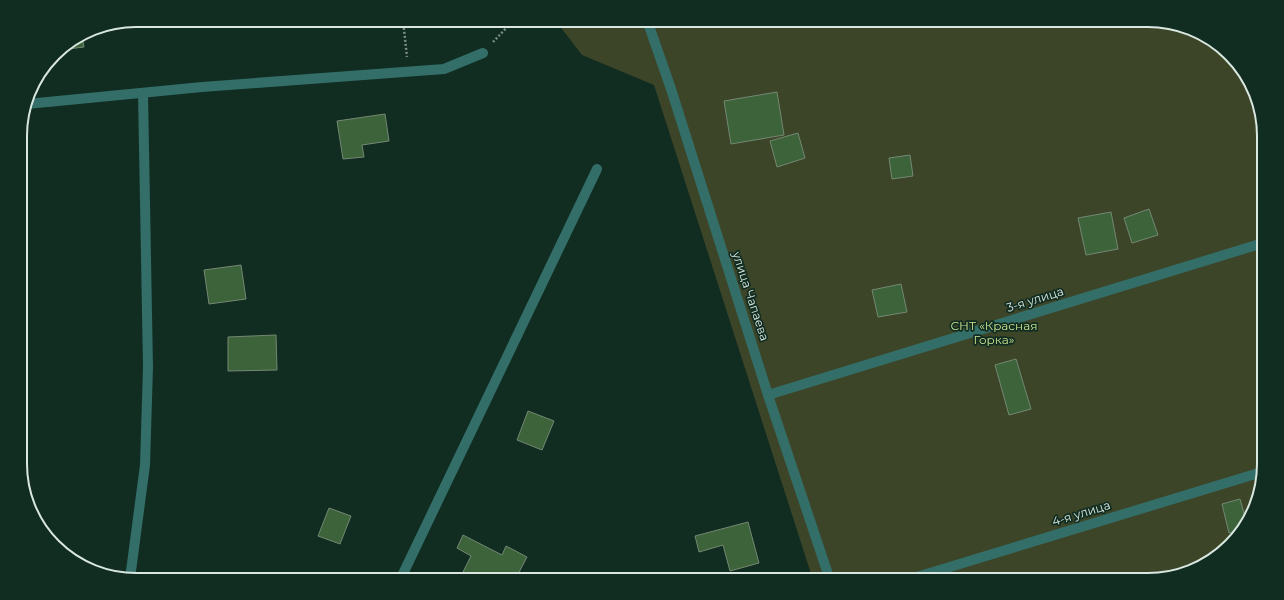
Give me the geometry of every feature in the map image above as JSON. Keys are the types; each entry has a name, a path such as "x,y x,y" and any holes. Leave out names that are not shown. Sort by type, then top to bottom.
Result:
{"lane":[{"name":"улица Чапаева","path":"649,27 671,88 768,395 828,573"},
{"path":"32,103 202,87 444,69 483,53"},
{"path":"130,573 145,465 148,367 143,92"},
{"path":"403,573 597,169"},
{"name":"3-я улица","path":"768,395 1257,245"},
{"name":"4-я улица","path":"930,573 1256,474"}],"path":[{"path":"404,27 408,71"},
{"path":"483,53 507,27"}],"green space":[{"name":"СНТ «Красная Горка»","path":"560,27 1148,27 1169,29 1190,35 1214,50 1225,59 1234,70 1249,94 1256,122 1257,136 1257,464 1255,485 1249,506 1239,524 1220,546 1196,562 1169,571 1155,573 811,573 654,85 582,55"}],"building":[{"path":"83,41 84,47 72,48"},
{"path":"777,92 784,135 731,144 724,101"},
{"path":"385,114 389,141 362,145 364,157 343,159 337,121"},
{"path":"798,133 805,158 777,167 770,141"},
{"path":"910,155 913,176 892,179 889,158"},
{"path":"1149,209 1158,235 1132,243 1124,218"},
{"path":"1111,212 1118,249 1086,255 1078,218"},
{"path":"241,265 246,299 209,304 204,270"},
{"path":"901,284 907,312 878,317 872,290"},
{"path":"276,335 277,370 228,371 228,337"},
{"path":"1016,359 1031,409 1009,415 995,365"},
{"path":"528,411 554,421 542,450 517,440"},
{"path":"1240,499 1244,514 1233,532 1229,533 1222,504"},
{"path":"329,508 351,516 340,544 318,536"},
{"path":"748,522 759,563 730,571 723,545 699,552 695,536"},
{"path":"463,535 502,555 506,546 527,557 519,573 462,573 471,556 457,548"}]}
